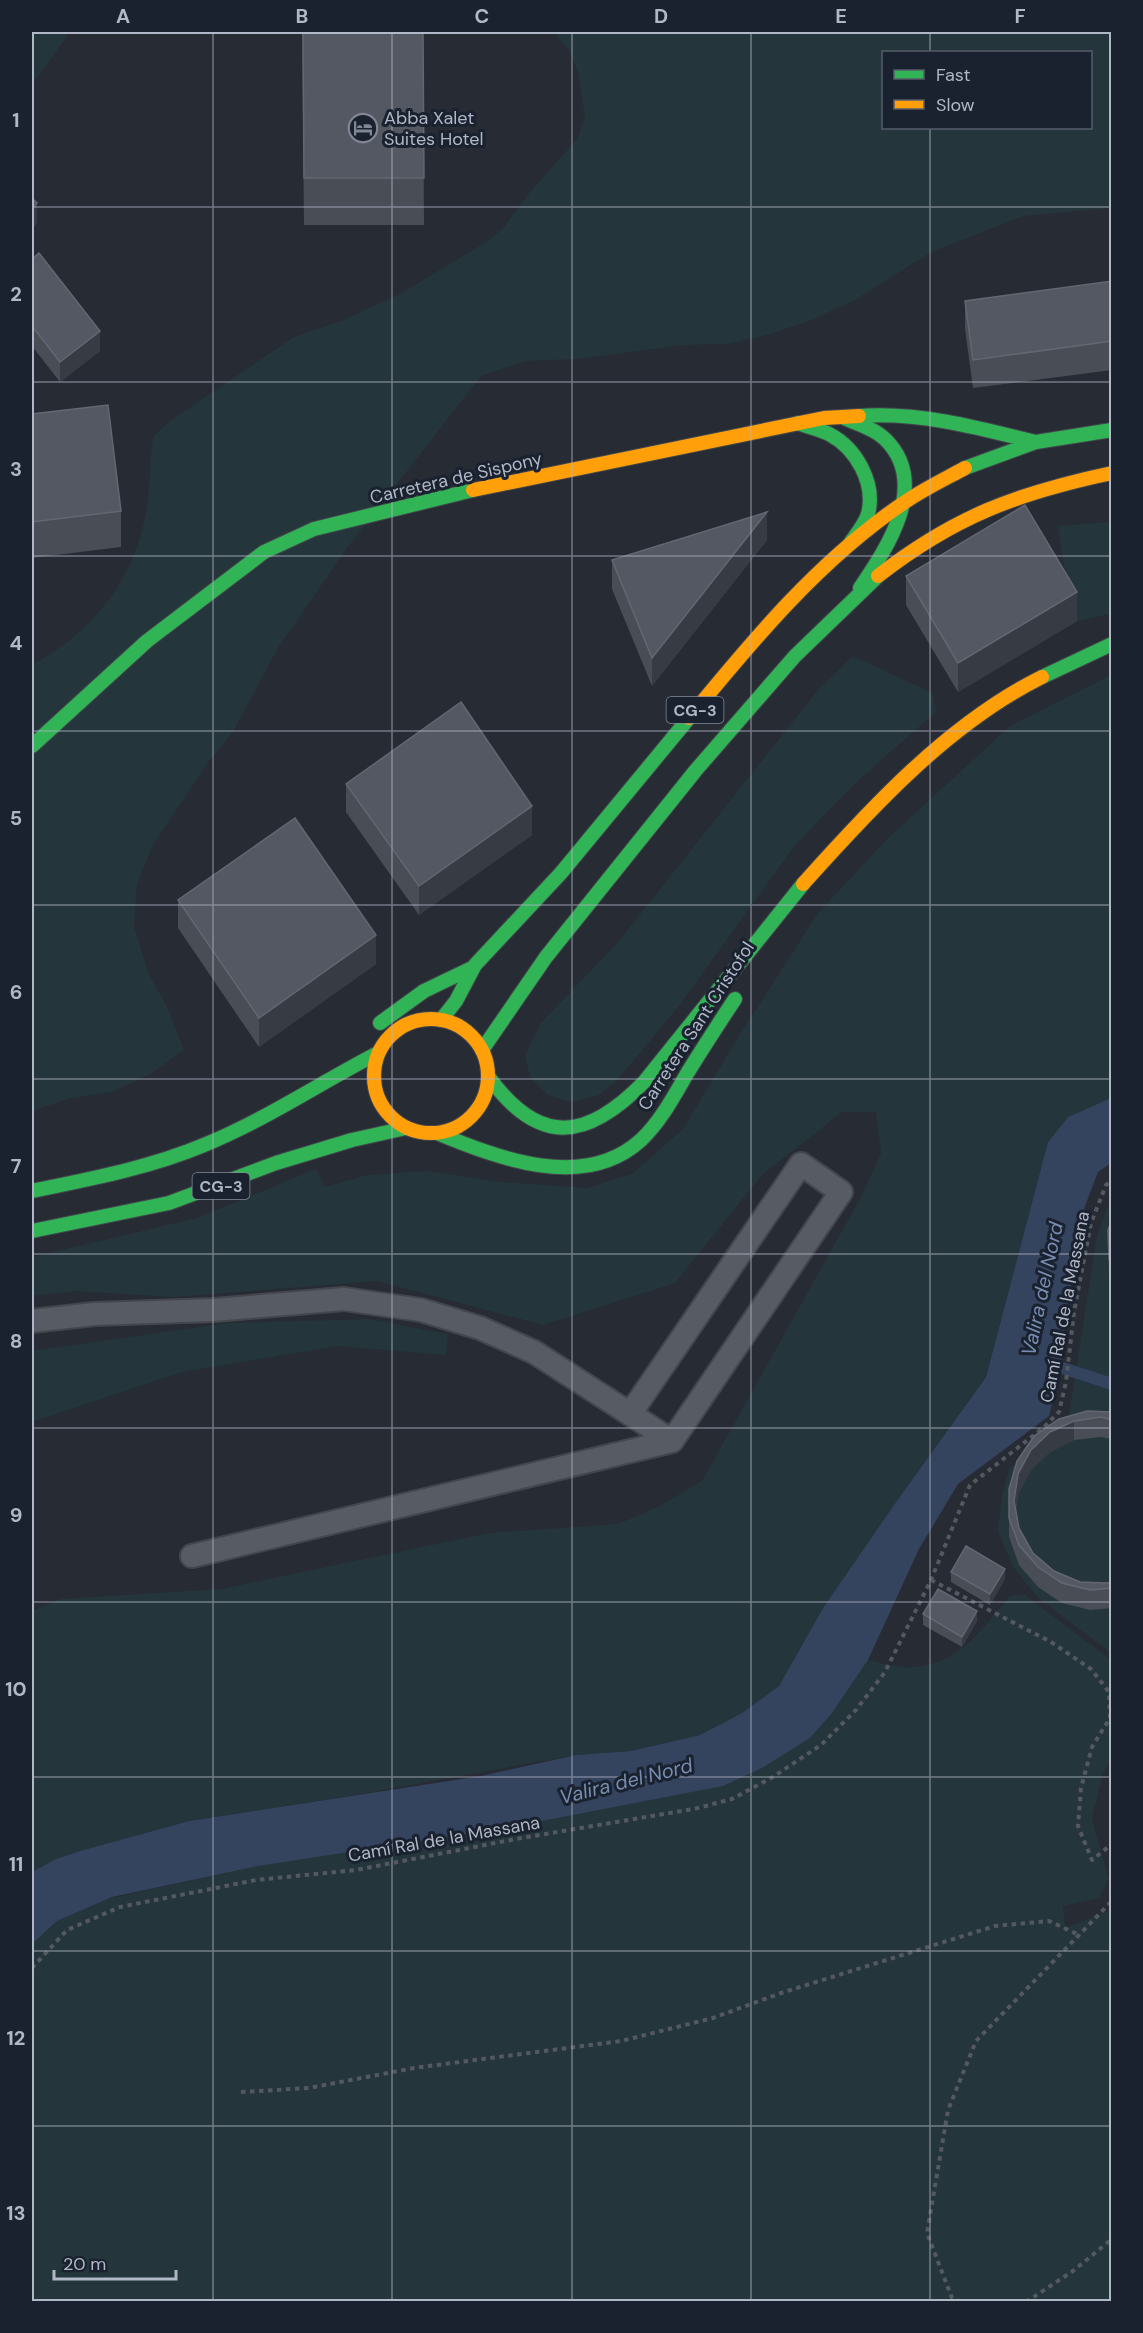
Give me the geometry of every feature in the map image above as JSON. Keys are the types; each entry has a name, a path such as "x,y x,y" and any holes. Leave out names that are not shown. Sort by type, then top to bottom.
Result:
{"main road":[{"name":"Carretera de Sispony","path":"32,746 147,641 227,578 290,538 314,529 466,492 839,416 920,416 961,423 1035,442"},
{"path":"839,416 885,438 903,469 904,500 877,564 857,592"},
{"path":"798,423 832,435 852,454 866,476 871,497 868,516 851,542"},
{"name":"CG-3","path":"441,1020 457,1000 474,967 554,881 757,635 851,542 904,500 944,476 971,464 1035,442 1112,430"},
{"name":"CG-3","path":"482,1050 523,988 677,792 779,673 857,592 925,543 968,516 1017,496 1112,473"},
{"name":"Carretera Sant Cristofol","path":"488,1076 501,1097 514,1111 534,1121 559,1128 577,1127 594,1124 614,1113 639,1088 817,868 897,783 1011,692 1069,660 1112,644"},
{"name":"Carretera Sant Cristofol","path":"753,969 817,868"},
{"name":"CG-3","path":"369,1031 424,991 474,967"},
{"name":"Carretera Sant Cristofol","path":"437,1133 476,1150 539,1164 579,1167 609,1160 631,1149 669,1107 741,989"},
{"name":"CG-3","path":"32,1191 156,1162 204,1146 292,1102 330,1076 378,1053 388,1037 403,1025 422,1019 441,1020 458,1025 472,1036 482,1050 488,1076"},
{"path":"378,1053 374,1071 375,1088 381,1105 392,1118 406,1128"},
{"name":"CG-3","path":"330,1076 350,1054"},
{"path":"437,1133 450,1130 473,1114 487,1090 488,1076"},
{"name":"CG-3","path":"32,1231 169,1203 224,1185 276,1163 352,1140 406,1128 421,1133 437,1133"}],"lane":[{"path":"192,1556 672,1441 841,1192 801,1164 630,1414"},
{"path":"32,1321 94,1314 214,1310 344,1299 421,1310 480,1328 534,1352 672,1441"}],"path":[{"name":"Camí Ral de la Massana","path":"32,1968 66,1930 120,1907 256,1880 356,1870 516,1839 694,1809 732,1799 773,1777 821,1745 856,1710 885,1672 931,1580 970,1485 1043,1428 1059,1412 1066,1382 1074,1312 1091,1223 1106,1185 1112,1180"},
{"path":"931,1580 1051,1642 1091,1669 1109,1692 1110,1718 1092,1747 1081,1788 1078,1826 1092,1860 1112,1844"},
{"path":"961,2301 952,2298 927,2233 948,2110 976,2042 1077,1934 1112,1901"},
{"path":"241,2092 309,2088 414,2068 621,2041 712,2018 781,1993 995,1926 1049,1921 1077,1934"},
{"path":"1026,2301 1073,2271 1112,2239"}],"shaded area":[{"path":"32,32 70,32 32,85"},
{"path":"554,32 1111,32 1111,208 1024,216 931,252 855,300 814,319 770,334 728,344 682,345 578,359 525,361 481,376 347,548 278,648 233,732 206,765 153,845 137,884 134,926 148,972 168,1009 184,1050 149,1075 112,1092 72,1098 32,1111 32,665 54,652 91,621 120,583 140,538 146,513 153,436 170,421 294,337 341,321 400,294 488,241 504,227 530,192 577,139 585,117 578,73 570,52"},
{"path":"1111,522 1111,614 1077,621 1065,573 1058,526"},
{"path":"853,656 932,693 936,712 860,779 796,844 679,1006 619,1078 599,1095 571,1102 548,1095 530,1077 525,1055 540,1024 619,941 817,691"},
{"path":"1111,675 1111,1098 1068,1117 1048,1142 986,1376 823,1608 779,1686 742,1713 700,1735 631,1751 576,1755 344,1797 189,1821 80,1851 56,1859 32,1872 32,1611 61,1599 221,1589 489,1533 618,1524 658,1507 702,1481 861,1197 881,1153 876,1112 842,1112 762,1175 675,1283 543,1325 377,1281 174,1297 76,1291 32,1296 32,1257 197,1218 316,1169 325,1187 367,1175 427,1171 501,1182 587,1188 632,1174 683,1129 737,1039 818,913 886,840 1010,726"},
{"path":"1111,1199 1111,1653 1038,1598 1013,1567 998,1531 1002,1496 1009,1469 1069,1415 1097,1235"},
{"path":"369,1319 448,1334 446,1355 339,1346 182,1372 32,1422 32,1351 228,1323"},
{"path":"1025,1595 1111,1660 1111,1761 1103,1773 1092,1819 1109,1879 1099,1898 1063,1906 1065,1928 1111,1910 1111,2301 32,2301 32,1944 57,1921 107,1899 258,1866 832,1713 868,1660 910,1667 945,1659 969,1642 1010,1596"}],"water":[{"name":"Valira del Nord","path":"1111,1098 1111,1163 1098,1172 1085,1206 1066,1317 1061,1366 1049,1416 958,1484 919,1549 868,1660 832,1713 810,1738 762,1768 723,1786 505,1828 258,1866 112,1897 57,1921 32,1944 32,1872 56,1859 189,1821 481,1776 576,1755 631,1751 700,1735 742,1713 779,1686 823,1608 986,1377 1048,1142 1068,1117"}],"building":[{"name":"Abba Xalet Suites Hotel","path":"303,32 423,32 424,178 304,178"},
{"path":"32,198 37,203 32,209"},
{"path":"39,253 100,331 60,362 32,326 32,259"},
{"path":"1112,281 1112,341 973,360 965,301"},
{"path":"108,405 121,511 32,522 32,414"},
{"path":"1025,505 1077,592 958,663 906,576"},
{"path":"767,512 652,658 612,560"},
{"path":"461,702 532,806 419,886 346,784"},
{"path":"295,818 376,935 259,1018 178,900"},
{"path":"1112,1219 1112,1265 1109,1259 1108,1230"},
{"path":"1087,1411 1112,1412 1112,1420 1101,1417 1074,1421 1050,1432 1031,1450 1018,1474 1014,1501 1019,1528 1033,1553 1054,1571 1080,1582 1112,1582 1112,1588 1090,1590 1062,1583 1038,1567 1019,1545 1009,1518 1009,1489 1017,1461 1034,1436 1059,1419"},
{"path":"966,1546 1005,1569 990,1594 951,1572"},
{"path":"938,1589 977,1611 962,1637 923,1614"}],"waterway":[{"name":"Valira del Nord","path":"1047,1363 1112,1384"}],"traffic: fast":[{"path":"859,416 882,415 926,419 969,426 1035,442"},
{"path":"844,418 881,435 898,456 904,475 904,495 900,515 882,554 860,588"},
{"path":"798,423 825,432 839,440 848,448 862,468 870,502 867,518 851,542"},
{"path":"965,468 1036,442 1112,430"},
{"path":"32,746 147,641 264,552 314,529 473,490"},
{"path":"482,1050 546,957 696,770 795,656 878,576"},
{"path":"1042,677 1112,644"},
{"path":"441,1020 456,1001 475,965 561,873 689,718"},
{"path":"488,1076 507,1099 526,1115 545,1125 564,1128 583,1125 603,1116 624,1101 645,1081 803,884"},
{"path":"380,1023 424,991 474,967"},
{"path":"437,1133 487,1152 540,1165 567,1167 594,1164 618,1156 641,1140 655,1125 735,999"},
{"path":"32,1191 141,1166 204,1145 271,1113 378,1053"},
{"path":"32,1231 169,1203 276,1163 352,1140 406,1128"}],"traffic: slow":[{"path":"473,490 824,418 859,416"},
{"path":"689,718 763,630 844,549 905,502 965,468"},
{"path":"878,576 906,555 961,522 1047,489 1112,473"},
{"path":"803,884 884,797 943,743 975,718 1042,677"},
{"path":"431,1019 453,1023 471,1036 484,1054 488,1076 484,1098 471,1116 453,1129 431,1133 409,1129 391,1116 378,1098 374,1076 378,1054 391,1036 409,1023 431,1019"}],"place":[{"name":"Abba Xalet Suites Hotel","path":"363,128"}]}
